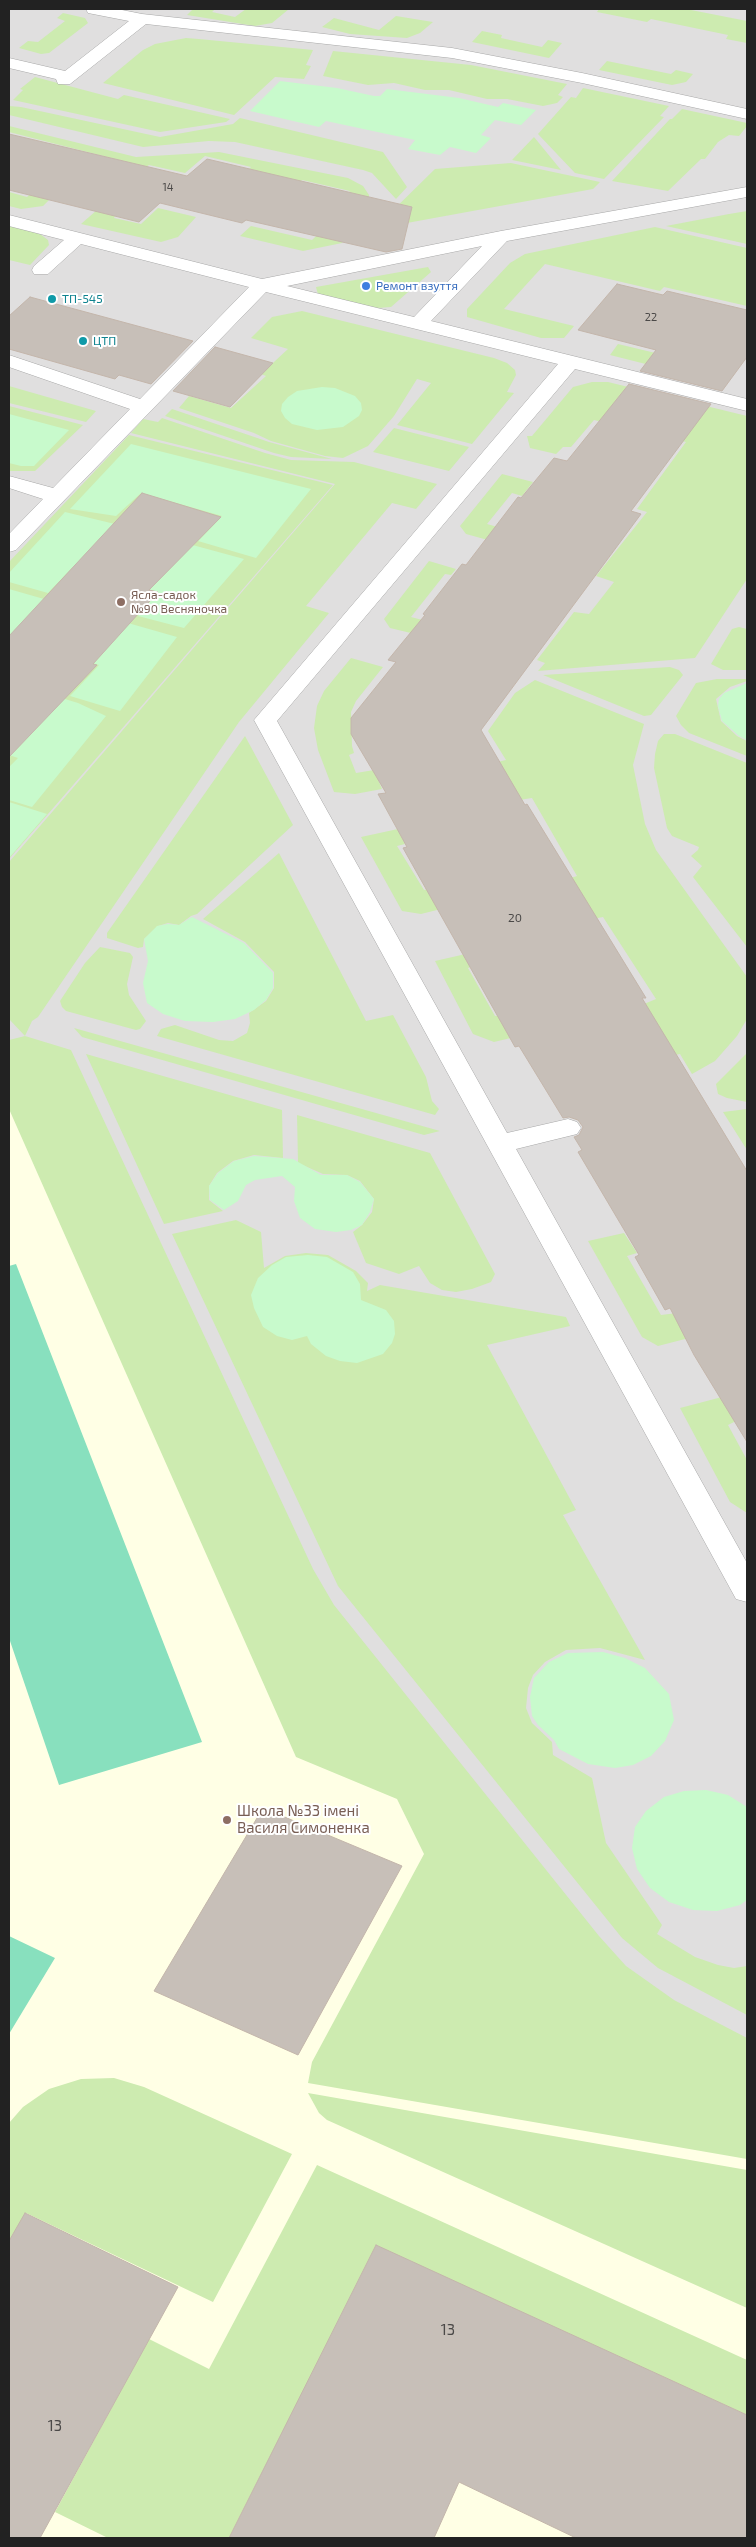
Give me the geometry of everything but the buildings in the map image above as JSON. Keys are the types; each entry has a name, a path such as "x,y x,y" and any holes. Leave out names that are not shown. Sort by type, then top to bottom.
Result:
{"lane":[{"path":"94,9 142,20 452,53 582,78 747,114"},
{"path":"9,63 66,78 142,20"},
{"path":"9,546 262,285 501,237 747,192"},
{"path":"9,220 262,285 747,405"},
{"path":"41,270 78,237"},
{"path":"418,324 501,237"},
{"path":"9,361 143,406"},
{"path":"571,361 265,720 747,1590"},
{"path":"9,482 57,496"},
{"path":"500,1144 568,1128"}],"shaded area":[{"path":"9,9 747,9 747,2538 9,2538"},
{"name":"Школа №33 імені Василя Симоненка","path":"9,1052 309,1692 747,2106 747,2538 9,2538"}],"green space":[{"path":"193,9 215,9 212,12 235,17 246,9 289,9 272,23 255,26 187,15"},
{"path":"599,9 686,9 747,21 747,43 726,39 728,35 651,19 647,22 597,12"},
{"path":"63,13 85,18 88,23 49,53 41,54 19,48 28,41 38,42 65,21 57,18"},
{"path":"396,16 433,22 420,33 407,38 350,34 322,27 334,18 379,30"},
{"path":"482,31 502,35 501,38 542,47 548,40 562,43 549,58 472,42"},
{"path":"186,38 313,50 306,65 311,66 304,79 275,77 234,115 103,83 143,50 155,44"},
{"path":"333,51 471,65 567,84 558,95 563,97 557,103 543,106 507,99 487,99 449,90 425,90 394,83 368,85 323,76"},
{"path":"607,61 671,74 676,70 693,74 686,82 672,85 599,70"},
{"path":"35,77 118,99 124,95 230,119 226,122 160,132 13,100 23,90 20,89"},
{"path":"280,81 337,88 374,96 380,96 387,89 459,98 498,107 503,103 536,110 521,125 495,120 481,135 491,138 476,153 450,147 440,155 408,149 415,140 326,121 319,127 250,111"},
{"path":"583,88 669,106 660,116 664,117 604,179 575,173 538,134 571,97 576,98"},
{"path":"9,106 160,137 233,124 240,118 383,152 407,187 396,199 372,173 363,170 235,142 209,141 143,147 9,115"},
{"path":"682,109 747,123 747,126 739,136 729,135 718,142 705,159 701,159 668,191 612,181 670,119"},
{"path":"9,126 136,157 219,152 348,178 363,186 369,195 369,205 342,243 303,251 240,236 251,226 312,240 337,216 329,214 350,191 302,180 299,184 246,172 251,167 205,156 185,173 149,165 146,167 9,132"},
{"path":"534,137 561,170 512,160"},
{"path":"511,163 600,182 593,189 374,229 435,169"},
{"path":"9,192 27,197 32,192 52,197 43,206 21,209 9,206"},
{"path":"158,208 196,217 178,237 161,242 81,224 97,210 116,214 114,218 141,224"},
{"path":"747,211 747,244 666,226 729,214"},
{"path":"9,224 36,231 48,240 49,245 30,265 9,260"},
{"path":"655,227 747,248 747,306 664,287 660,291 545,264 504,309 574,326 564,338 541,338 467,317 467,309 510,263 525,254"},
{"path":"428,267 431,272 391,307 377,308 318,294 316,287"},
{"path":"302,311 494,358 507,363 515,370 516,375 507,392 514,393 472,444 397,425 431,383 417,379 394,416 368,446 343,458 325,456 271,441 254,433 179,408 189,396 231,408 266,376 261,374 288,349 251,338 272,317"},
{"path":"618,344 697,363 705,379 610,355"},
{"path":"592,382 608,382 747,416 747,579 695,658 538,671 545,663 537,660 574,612 589,614 614,582 596,576 647,512 637,509 686,442 594,420 571,447 563,447 556,454 530,448 527,436 532,436 573,387"},
{"path":"9,386 96,411 86,422 9,403"},
{"path":"322,387 335,388 355,396 361,403 362,410 359,416 343,427 317,430 292,424 285,418 281,411 282,404 288,397 297,391"},
{"path":"9,406 83,425 35,471 9,471"},
{"path":"172,409 269,442 332,459 291,457 274,453 165,416"},
{"path":"9,414 69,430 34,466 21,466 9,463"},
{"path":"162,418 291,460 354,462 437,484 416,509 392,503 306,606 329,613 239,722 38,1017 32,1021 25,1036 9,1019 9,862 335,484 131,433 143,419 158,422"},
{"path":"394,428 469,447 449,471 373,452"},
{"name":"Ясла-садок №90 Весняночка","path":"129,435 333,485 9,859 9,562"},
{"path":"131,444 311,489 256,558 198,541 222,516 141,493 116,516 70,509"},
{"path":"502,474 533,482 522,496 512,493 487,524 505,529 495,542 466,534 460,526"},
{"path":"65,512 244,559 184,628 138,616 158,592 72,568 48,593 9,582 9,573"},
{"path":"429,561 456,569 451,575 445,574 411,617 430,622 419,635 390,628 384,619"},
{"path":"9,589 177,637 120,711 70,696 99,665 9,638"},
{"path":"739,627 747,629 747,670 723,670 711,664 732,629"},
{"path":"351,658 383,667 356,701 351,712 354,753 349,755 356,773 374,770 382,789 355,794 334,792 318,750 314,728 317,706 324,691"},
{"path":"670,667 679,670 683,675 651,715 644,716 543,675"},
{"path":"717,679 747,679 747,681 730,687 716,699 721,721 737,736 747,741 747,756 689,733 676,716 696,683"},
{"path":"535,680 644,724 633,765 645,824 656,850 747,977 747,1019 737,1036 715,1061 692,1074 680,1054 675,1055 644,1004 656,999 603,917 593,919 567,879 577,876 532,798 519,800 497,762 506,760 488,731 515,693"},
{"path":"9,682 78,703 106,716 32,807 9,800 9,767 18,758 9,755"},
{"path":"747,683 747,740 739,736 722,721 718,706 719,699 724,693"},
{"path":"664,734 675,734 747,763 747,947 693,877 702,866 691,856 699,847 672,836 667,828 654,768 658,741"},
{"path":"245,736 293,825 197,914 179,925 168,923 158,926 144,939 143,947 138,948 107,938 107,933"},
{"path":"9,802 47,814 9,858"},
{"path":"398,829 405,844 397,846 424,890 438,887 449,907 421,914 402,911 361,837"},
{"path":"279,853 366,1021 393,1015 426,1077 432,1101 439,1109 435,1115 157,1036 161,1029 175,1025 219,1040 233,1041 247,1033 250,1023 249,1013 266,1001 274,988 274,972 245,942 203,919"},
{"path":"192,917 244,943 273,973 273,988 266,1000 254,1010 235,1019 213,1022 185,1021 163,1014 147,1003 143,983 148,961 144,939 157,926 179,925"},
{"path":"100,947 130,953 133,957 127,984 129,995 146,1021 140,1029 136,1030 66,1011 62,1007 60,1001 85,963"},
{"path":"470,953 476,965 468,968 495,1016 508,1014 519,1036 494,1042 473,1034 435,961"},
{"path":"74,1028 440,1131 424,1135 82,1037"},
{"path":"25,1036 71,1050 313,1569 334,1605 599,1936 626,1966 674,2000 747,2038 747,2159 308,2083 312,2062 424,1854 397,1799 296,1757 9,1109 9,1040"},
{"path":"747,1053 747,1102 718,1094 716,1084"},
{"path":"86,1054 282,1110 283,1158 254,1155 233,1161 217,1173 209,1186 209,1200 223,1211 164,1224"},
{"path":"747,1109 747,1150 723,1112"},
{"path":"297,1115 430,1153 495,1274 491,1282 472,1289 456,1292 442,1290 430,1283 419,1266 399,1274 366,1263 353,1232 362,1225 372,1212 374,1199 360,1181 347,1175 323,1174 298,1163"},
{"path":"254,1156 293,1159 321,1175 347,1175 360,1182 374,1199 370,1212 362,1225 351,1230 336,1232 315,1229 300,1218 294,1201 295,1187 282,1176 255,1180 246,1185 238,1201 224,1210 210,1200 209,1186 218,1173 234,1161"},
{"path":"236,1220 261,1232 264,1268 285,1256 306,1253 328,1255 356,1271 368,1283 367,1291 380,1285 566,1317 570,1326 487,1345 576,1510 563,1515 645,1660 600,1648 566,1650 545,1662 533,1675 528,1688 526,1708 532,1723 552,1742 553,1755 592,1778 606,1843 662,1925 657,1934 695,1957 734,1968 747,1966 747,2015 658,1968 622,1938 338,1586 172,1234"},
{"path":"624,1233 637,1253 627,1256 661,1315 677,1313 689,1338 658,1346 642,1337 588,1241"},
{"path":"308,1255 327,1257 353,1272 360,1284 361,1300 386,1310 394,1321 395,1334 392,1343 383,1354 357,1363 340,1361 326,1356 311,1344 307,1336 292,1340 277,1336 263,1327 254,1308 251,1295 258,1278 272,1265 286,1257"},
{"path":"16,1264 202,1742 59,1785 9,1638 9,1266"},
{"path":"722,1397 736,1421 728,1425 747,1460 747,1513 730,1502 680,1408"},
{"path":"603,1652 625,1658 645,1668 669,1694 674,1720 665,1741 651,1756 633,1765 615,1768 588,1764 559,1749 554,1740 538,1725 532,1716 530,1697 534,1678 549,1662 568,1653"},
{"path":"706,1790 728,1795 747,1807 747,1900 740,1905 717,1911 693,1910 669,1902 650,1888 637,1869 632,1848 635,1827 646,1811 664,1797 684,1791"},
{"path":"9,1936 55,1958 9,2034"},
{"path":"114,2078 144,2087 292,2154 213,2302 26,2213 9,2241 9,2123 23,2107 49,2089 81,2079"},
{"path":"308,2093 747,2170 747,2308 327,2120 319,2113"},
{"path":"317,2165 747,2360 747,2415 376,2246 229,2538 108,2538 55,2512 149,2339 209,2369"}],"place":[{"name":"Ремонт взуття","path":"366,286"},
{"name":"ТП-545","path":"52,299"},
{"name":"ЦТП","path":"83,341"},
{"name":"Ясла-садок №90 Весняночка","path":"121,602"},
{"name":"Школа №33 імені Василя Симоненка","path":"227,1820"}]}
